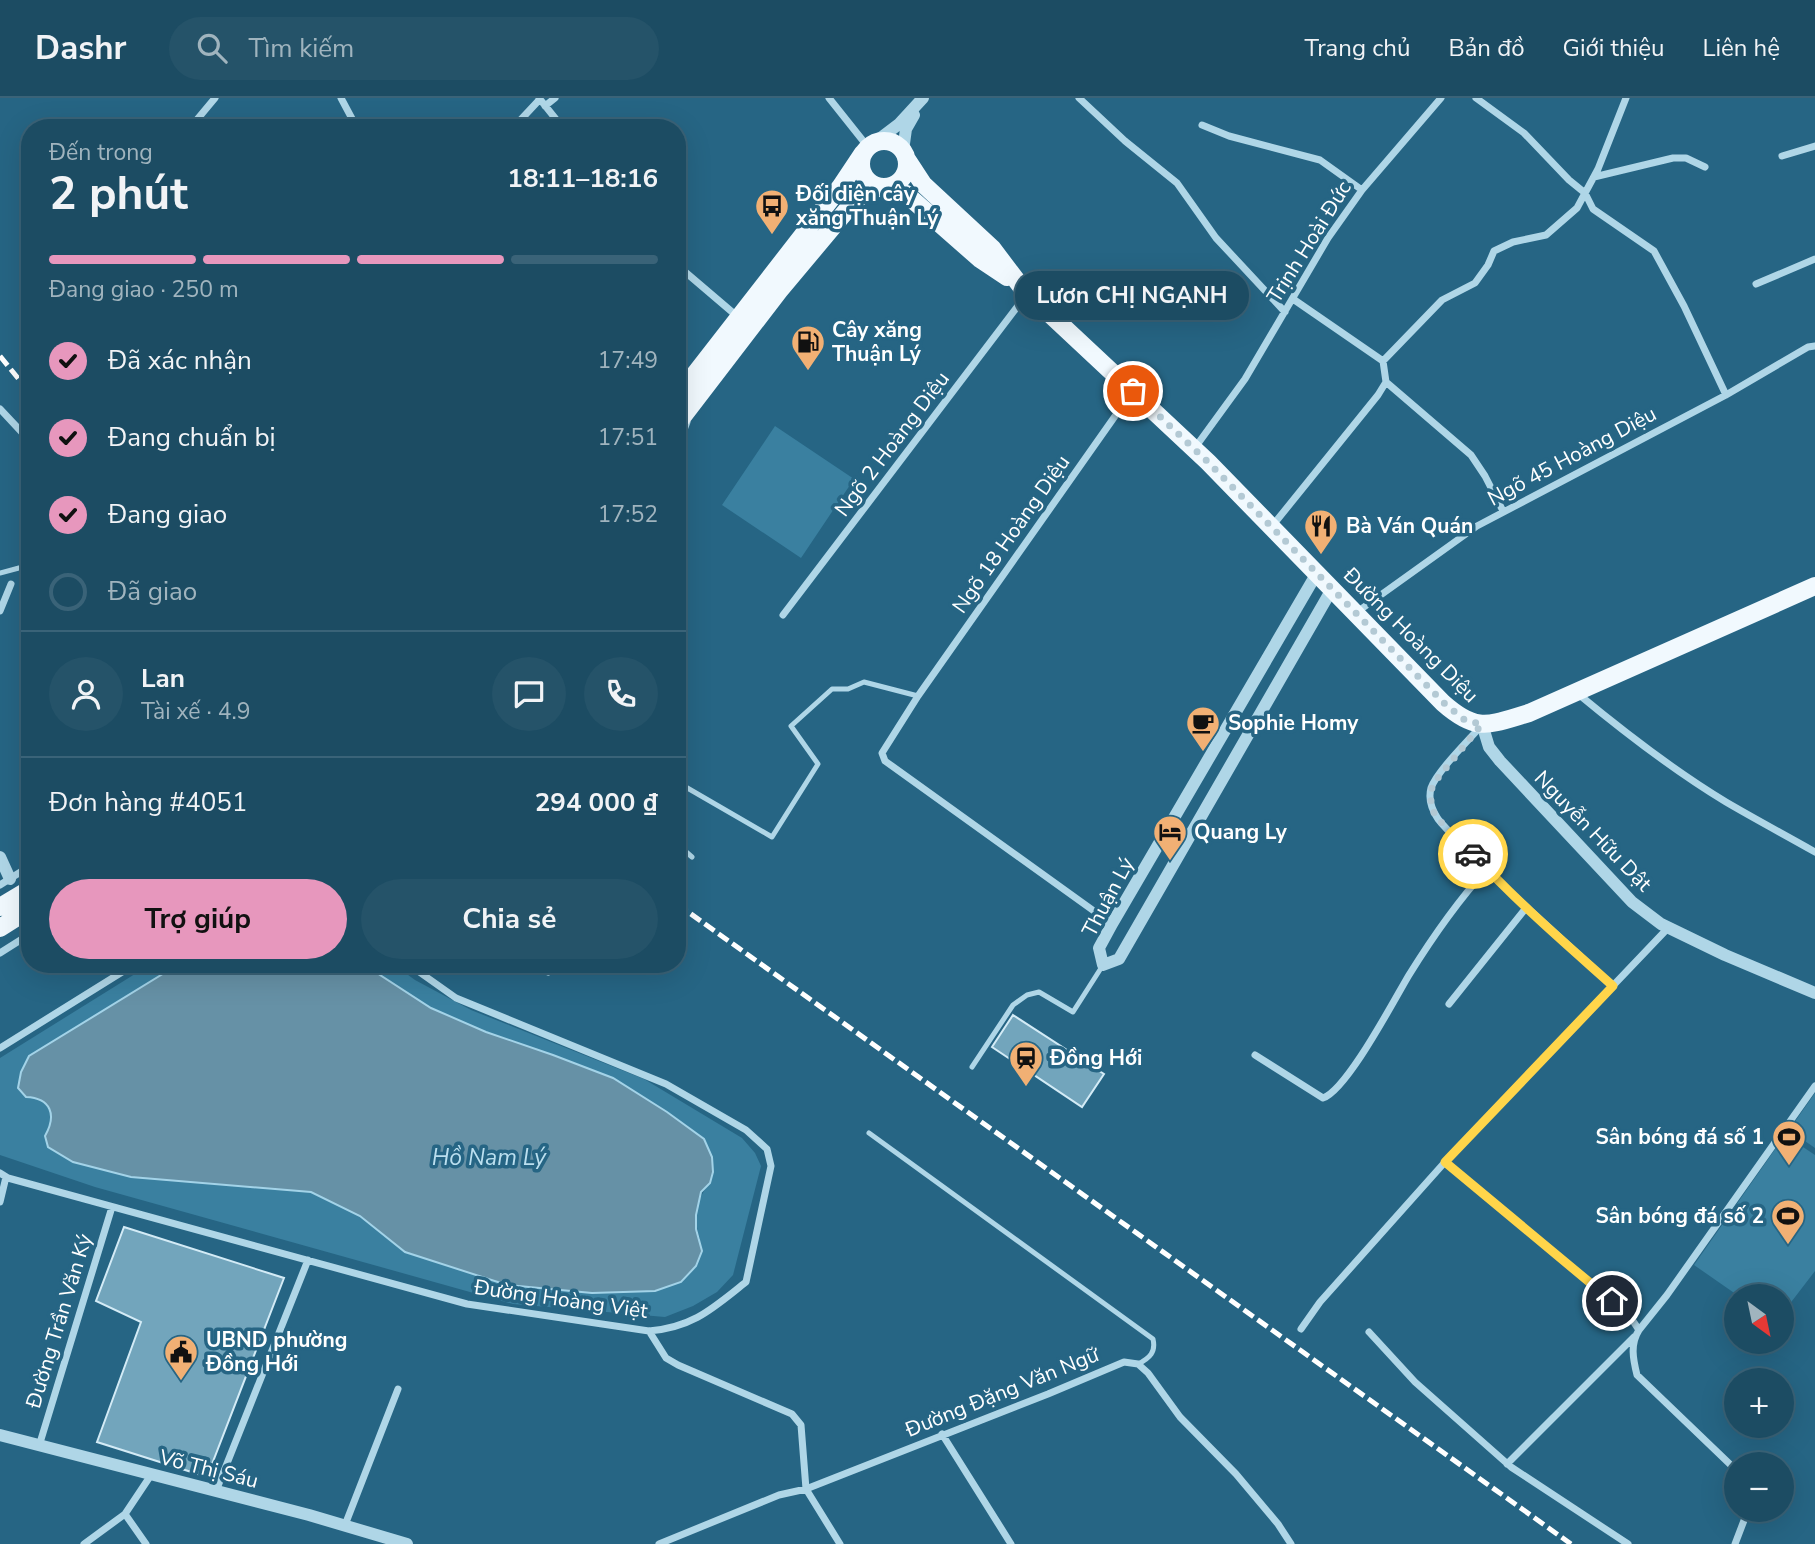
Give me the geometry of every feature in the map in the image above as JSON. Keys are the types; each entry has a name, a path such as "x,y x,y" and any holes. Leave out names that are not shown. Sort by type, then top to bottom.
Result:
{"main road":[{"path":"686,396 738,317 841,187 868,148 890,141 905,154 907,166 901,179 864,193 848,208 686,398"},
{"path":"868,148 861,169 863,175 868,181 885,187"},
{"name":"Đường Hoàng Diệu","path":"905,154 923,184 992,248 1026,291"},
{"name":"Đường Hoàng Diệu","path":"885,187 906,194 980,259 1026,291 1194,449 1459,717 1466,721 1482,724 1529,713 1815,586"},
{"path":"0,907 21,894"},
{"path":"0,928 21,915"}],"street":[{"path":"198,119 215,98"},
{"path":"341,98 352,119"},
{"path":"521,119 539,98 556,119"},
{"path":"545,106 555,98"},
{"path":"829,98 868,148 899,124 924,98"},
{"path":"905,154 906,129 924,98"},
{"path":"1079,98 1116,133 1177,183 1216,238 1285,312"},
{"name":"Trịnh Hoài Đức","path":"1194,449 1245,379 1328,238 1362,190 1441,98"},
{"path":"1476,98 1524,133 1585,193 1593,209 1654,251 1684,306 1726,395"},
{"path":"1383,361 1442,300 1475,283 1494,251 1513,242 1546,235 1577,208 1594,177 1626,98"},
{"path":"1202,125 1253,144 1320,160 1362,190"},
{"path":"1782,156 1815,146"},
{"path":"1594,177 1673,158 1685,158 1705,167"},
{"path":"1756,284 1815,258"},
{"path":"686,273 738,317"},
{"name":"Ngõ 2 Hoàng Diệu","path":"783,615 1026,291"},
{"path":"1271,527 1378,396 1386,382 1383,361 1293,299"},
{"name":"Ngõ 45 Hoàng Diệu","path":"1356,613 1477,526 1815,346"},
{"path":"1386,382 1471,455 1503,511"},
{"name":"Ngõ 18 Hoàng Diệu","path":"1112,924 885,761 882,753 918,696 1133,391"},
{"path":"0,409 21,431"},
{"name":"Thuận Lý","path":"1317,573 1112,924 1099,948 1102,965 1119,959 1332,589"},
{"path":"0,611 11,584"},
{"path":"1577,693 1682,773 1725,801 1815,852"},
{"path":"1482,724 1437,779 1431,790 1431,808 1486,870 1613,986"},
{"name":"Nguyễn Hữu Dật","path":"1482,724 1489,747 1508,771 1632,902 1668,928 1815,992"},
{"path":"0,857 5,882 21,872"},
{"path":"1255,1055 1317,1096 1323,1098 1335,1092 1378,1030 1409,976 1462,897 1486,870"},
{"path":"1449,1004 1526,908"},
{"path":"1301,1329 1320,1303 1445,1162 1668,928"},
{"path":"0,953 21,940"},
{"path":"0,1048 121,973"},
{"name":"Đường Hoàng Việt","path":"3,1175 467,1304 649,1331 672,1329 702,1316 746,1282 771,1166 767,1149 746,1130 666,1084 456,998 421,973"},
{"path":"1507,1464 1636,1333 1667,1295 1815,1086"},
{"path":"1445,1162 1636,1322 1633,1356 1637,1375 1724,1458"},
{"path":"0,1202 3,1175"},
{"name":"Đường Trần Văn Ký","path":"39,1446 112,1207"},
{"path":"216,1491 308,1260"},
{"path":"649,1331 666,1358 678,1365 792,1414 801,1425 806,1489 840,1544"},
{"path":"1369,1332 1415,1382 1507,1464 1628,1544"},
{"name":"Đường Đặng Văn Ngữ","path":"659,1544 779,1495 806,1489 1124,1362 1138,1364"},
{"path":"1138,1364 1148,1373 1180,1417 1236,1474 1278,1524 1291,1544"},
{"path":"345,1525 398,1389"},
{"path":"942,1434 1011,1544"},
{"name":"Võ Thị Sáu","path":"0,1435 345,1525 407,1544"},
{"path":"84,1544 125,1514 151,1475"},
{"path":"125,1514 146,1544"},
{"path":"1744,1522 1737,1541 1747,1544"}],"lane":[{"path":"0,573 21,567"},
{"path":"686,787 772,837 818,764 791,726 832,689 848,689 864,682 918,696"},
{"path":"686,852 692,858"},
{"path":"972,1067 1013,1005 1020,999 1040,992 1073,1012 1102,965"},
{"path":"869,1133 1153,1339 1155,1348 1152,1354 1138,1364"}],"shaded area":[{"path":"775,426 854,479 801,558 722,505"},
{"path":"137,973 164,973 28,1057 21,1072 36,1098 46,1104 53,1116 45,1136 131,1177 311,1192 360,1216 405,1252 507,1285 700,1239 697,1210 710,1183 690,1128 613,1078 486,1032 431,1008 377,973 405,973 471,1010 644,1079 742,1138 755,1153 761,1166 733,1275 717,1292 693,1306 665,1317 513,1304 95,1187 0,1155 0,1058"},
{"path":"1815,1093 1815,1148 1789,1130"},
{"path":"1785,1135 1815,1155 1815,1271 1794,1298 1794,1284 1724,1286 1694,1265"}],"water":[{"name":"Hồ Nam Lý","path":"164,973 377,973 431,1008 486,1032 613,1078 704,1139 712,1157 713,1172 710,1183 701,1192 696,1215 696,1229 702,1251 696,1266 681,1282 655,1291 592,1293 507,1285 405,1252 360,1216 311,1192 131,1177 73,1162 48,1147 45,1136 51,1115 46,1104 26,1097 18,1088 21,1072 29,1056"}],"building":[{"path":"1013,1015 1104,1074 1082,1107 992,1047"},
{"name":"UBND phường Đồng Hới","path":"124,1227 284,1278 207,1477 97,1442 141,1322 96,1301"}],"railway":[{"path":"0,356 21,382"},
{"path":"686,910 1571,1544"}],"way so far":[{"path":"1133,391 1208,462 1444,703 1466,721 1482,724 1431,790 1431,808 1439,820 1473,854"}],"place":[{"name":"Đối diện cây xăng Thuận Lý","path":"772,236"},
{"name":"Cây xăng Thuận Lý","path":"808,372"},
{"name":"Lươn CHỊ NGẠNH","path":"1133,391"},
{"name":"Bà Ván Quán","path":"1321,556"},
{"name":"Sophie Homy","path":"1203,753"},
{"name":"Quang Ly","path":"1170,862"},
{"name":"Đồng Hới","path":"1026,1088"},
{"name":"Sân bóng đá số 1","path":"1789,1167"},
{"name":"Sân bóng đá số 2","path":"1788,1246"},
{"name":"UBND phường Đồng Hới","path":"181,1382"}],"route":[{"path":"1473,854 1526,908 1613,986 1445,1162 1612,1301"}]}
